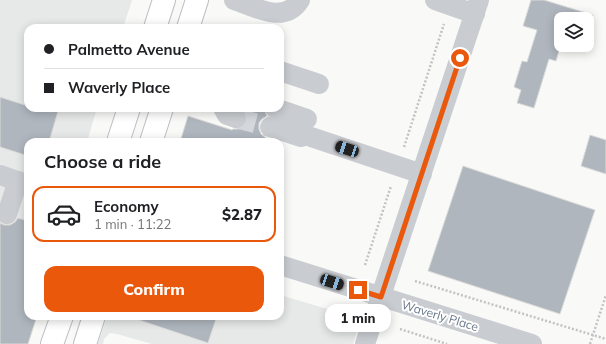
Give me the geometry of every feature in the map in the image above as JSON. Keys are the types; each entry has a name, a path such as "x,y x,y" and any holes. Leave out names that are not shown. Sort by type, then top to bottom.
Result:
{"main road":[{"path":"156,24 164,0"},
{"path":"189,24 197,0"},
{"path":"119,138 128,112"},
{"path":"152,138 161,112"},
{"path":"52,344 61,320"},
{"path":"85,344 93,320"}],"street":[{"path":"234,0 278,14 288,12 294,8 300,0"},
{"path":"366,344 477,7 442,3"},
{"path":"284,72 319,84"},
{"path":"281,112 303,130"},
{"path":"270,127 303,130 422,174"},
{"path":"7,214 15,180"},
{"name":"Waverly Place","path":"284,266 532,344"}],"path":[{"path":"365,265 398,166 442,3"},
{"path":"415,281 606,339"},
{"path":"590,344 606,295"},
{"path":"400,329 447,344"}],"shaded area":[{"path":"0,0 132,0 124,24 24,24 24,112 96,112 88,138 24,138 24,320 0,344"},
{"path":"284,296 361,319 353,344 152,344 110,333 104,339 103,344 98,344 106,320 284,320"}],"building":[{"path":"531,0 544,0 583,12 554,12 554,52 559,52 556,61 549,59 534,108 517,103 521,90 514,87 522,61 527,62 537,30 523,26"},
{"path":"0,97 24,105 24,112 58,112 50,138 24,138 24,155 0,147"},
{"path":"246,112 266,112 267,116 259,123 259,129 261,134 266,138 181,138 188,116 232,130 244,126 247,121"},
{"path":"590,135 606,140 606,174 581,166"},
{"path":"463,166 595,210 560,314 428,271"},
{"path":"18,218 24,220 24,320 36,320 28,344 0,344 0,223 10,225"},
{"path":"139,320 216,320 208,343"}],"tunnel":[{"path":"236,118 270,127"}],"route":[{"path":"358,290 381,297 460,58"}]}
